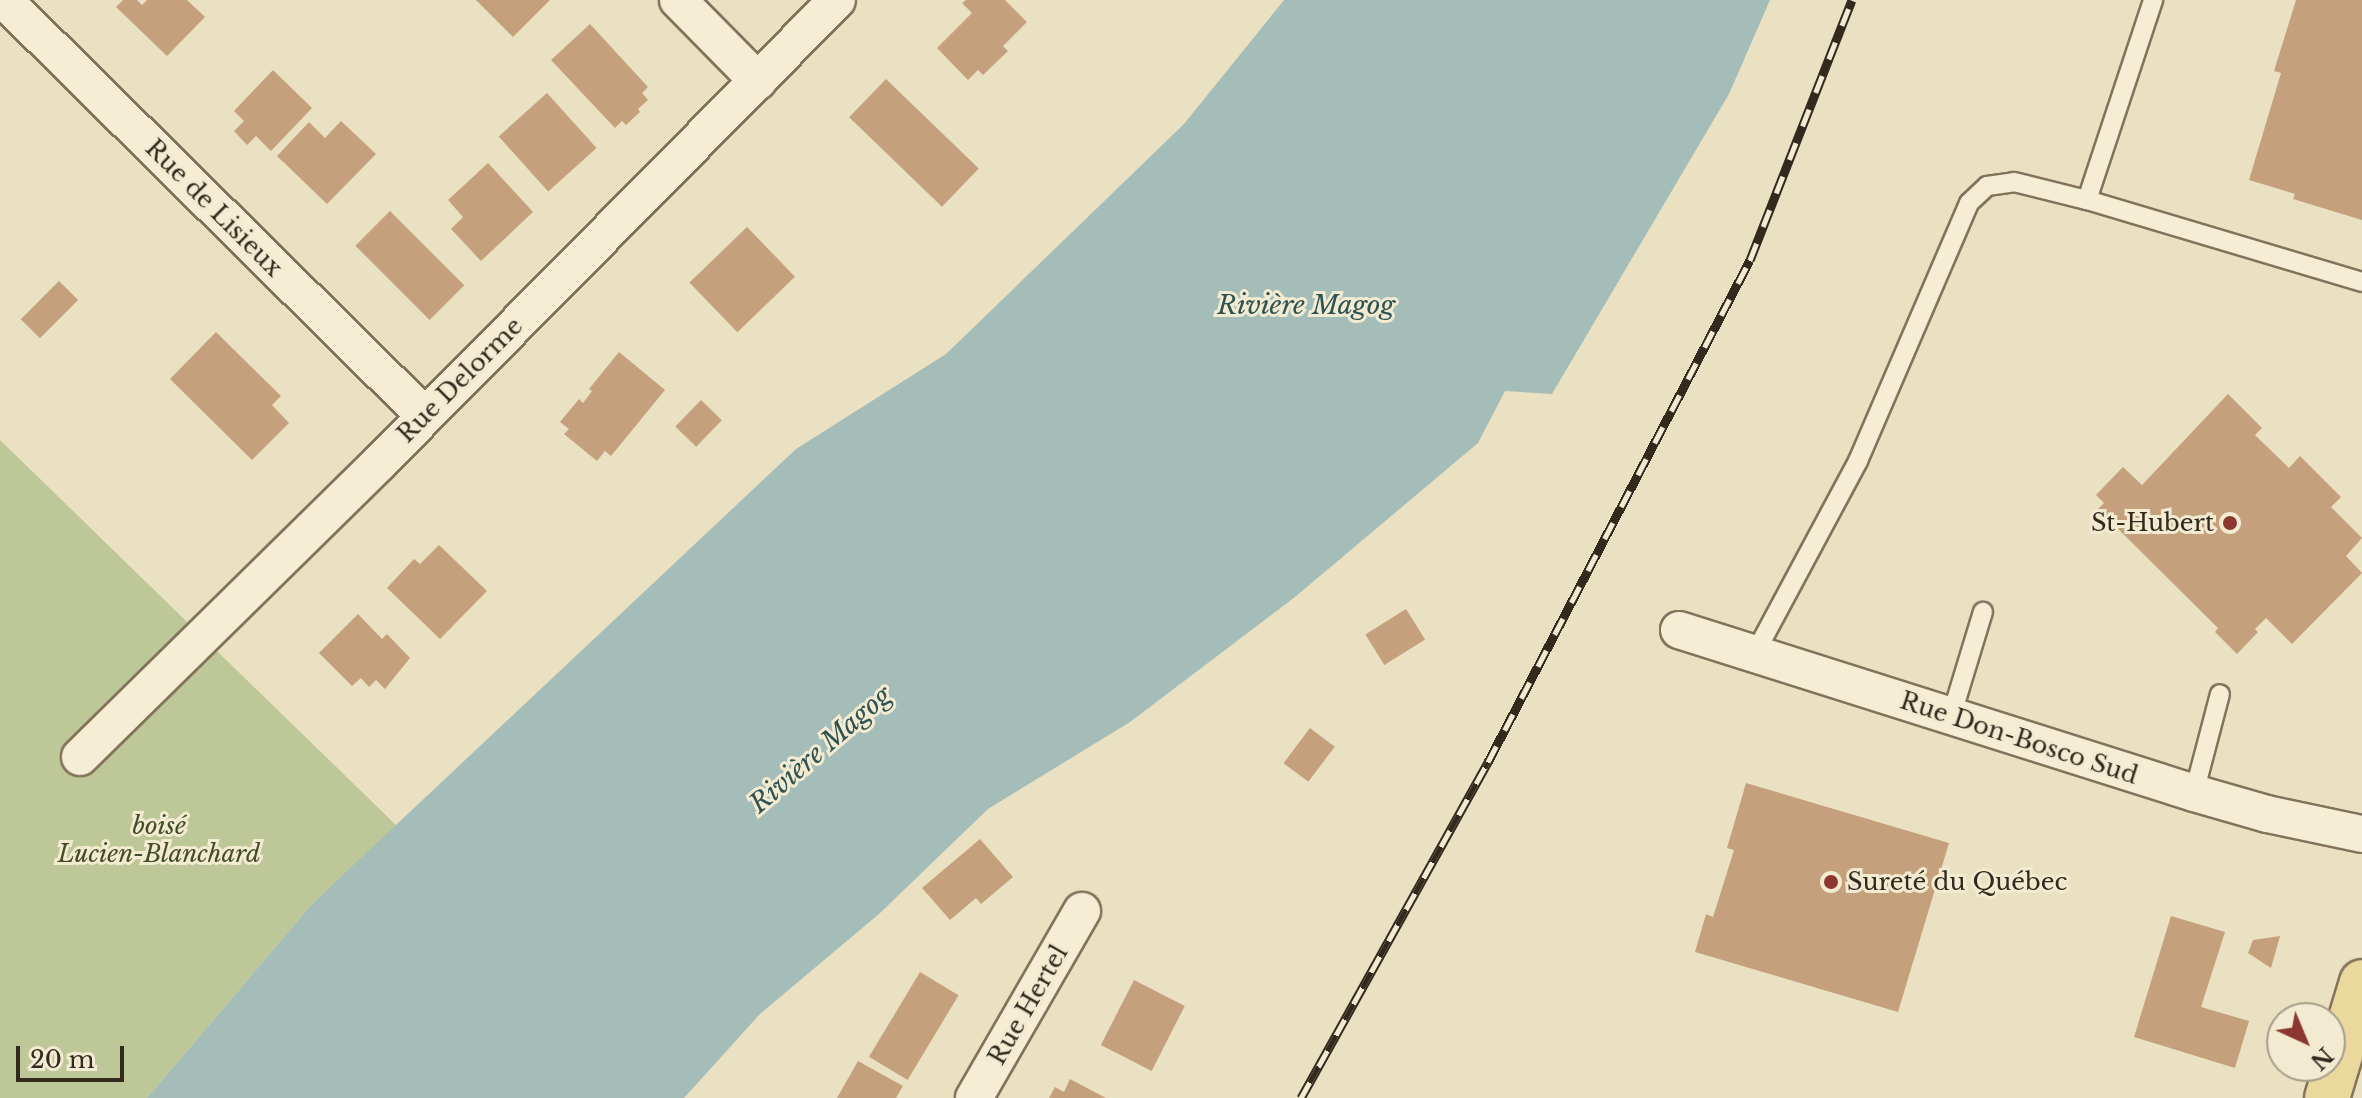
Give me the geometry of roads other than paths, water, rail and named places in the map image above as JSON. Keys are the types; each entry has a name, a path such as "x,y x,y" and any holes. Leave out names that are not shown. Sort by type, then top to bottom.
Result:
{"main road":[{"path":"2327,1098 2362,982"}],"street":[{"name":"Rue de Lisieux","path":"4,0 425,416"},
{"path":"678,0 758,81"},
{"name":"Rue Delorme","path":"80,757 425,416 837,0"},
{"name":"Rue Don-Bosco Sud","path":"1679,630 2194,793 2267,814 2362,834"},
{"name":"Rue Hertel","path":"974,1098 1082,911"}],"lane":[{"path":"2087,200 2153,0"},
{"path":"1754,655 1858,461 1969,203 1987,186 2014,182 2087,200 2362,282"},
{"path":"1951,717 1983,612"},
{"path":"2194,793 2220,694"}],"water":[{"name":"Rivière Magog","path":"1284,0 1770,0 1729,94 1552,394 1505,391 1478,443 1295,597 1130,722 988,809 879,914 760,1014 684,1098 147,1098 313,903 796,449 946,354 1184,124"}],"railway":[{"path":"1301,1098 1488,762 1750,260 1852,0"}],"place":[{"name":"St-Hubert","path":"2230,523"},
{"name":"Sureté du Québec","path":"1831,882"}],"park label":[{"name":"boisé Lucien-Blanchard","path":"159,840"}]}
